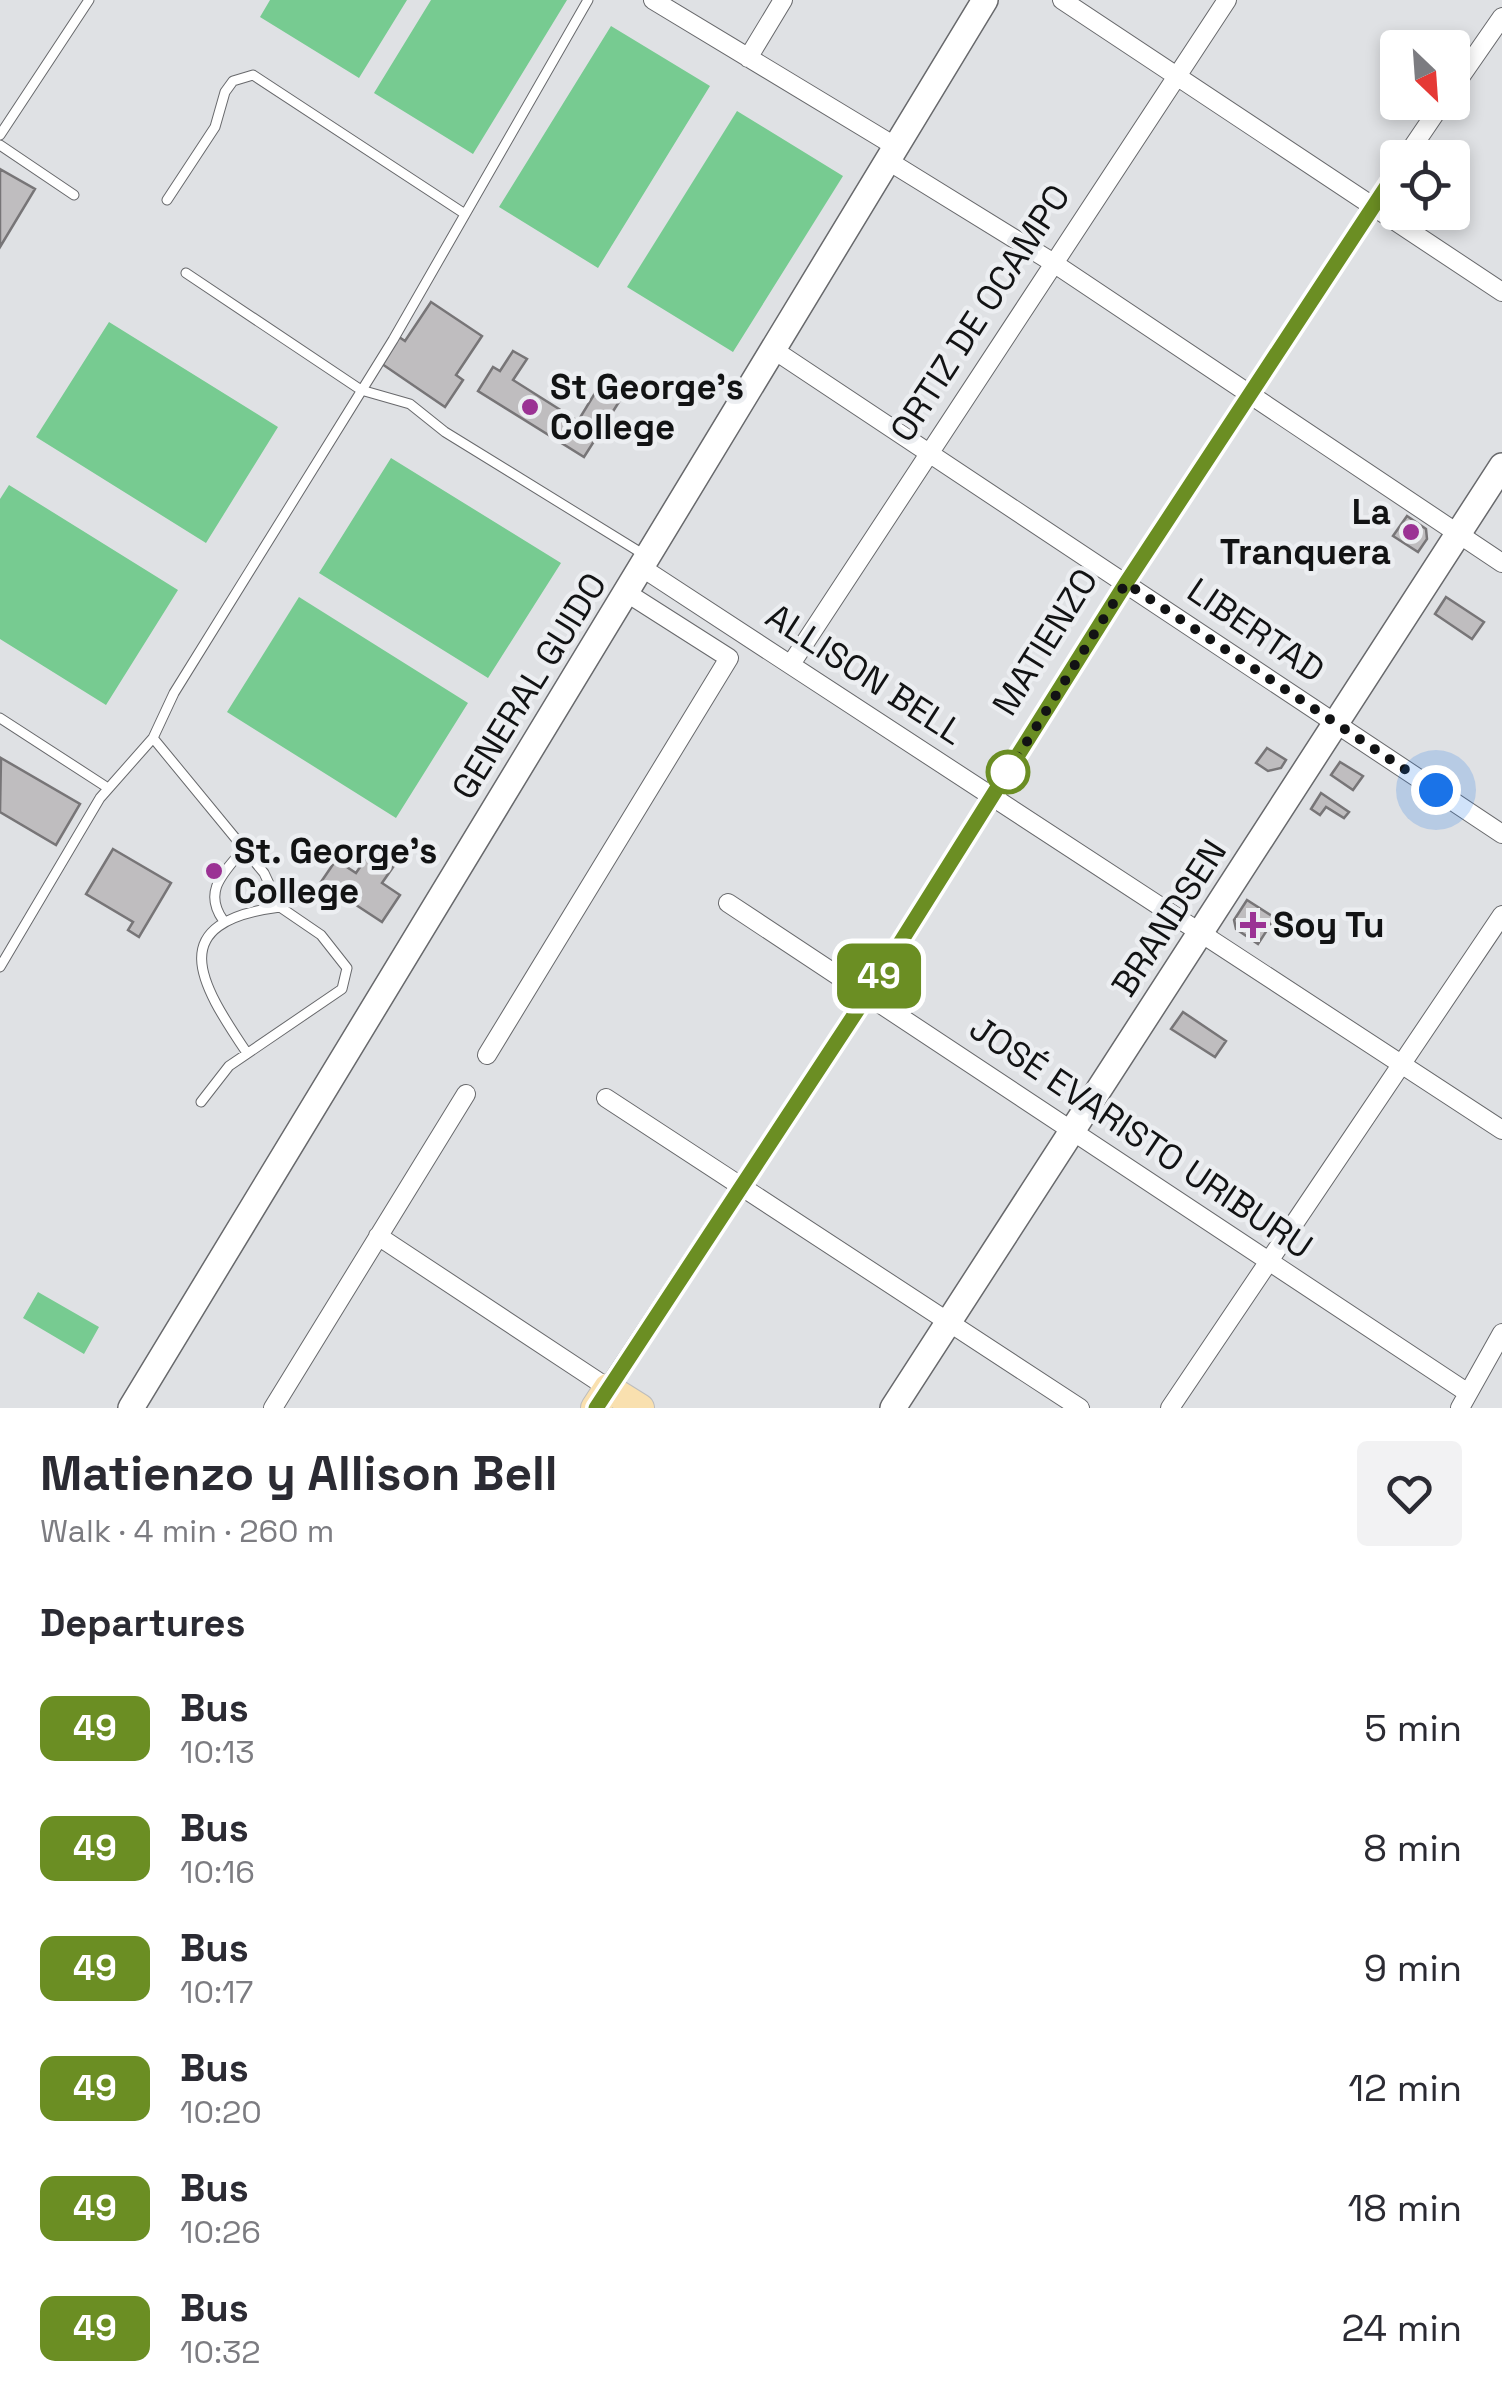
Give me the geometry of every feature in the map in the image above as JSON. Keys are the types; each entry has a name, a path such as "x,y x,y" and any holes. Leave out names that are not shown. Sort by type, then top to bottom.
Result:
{"main road":[{"name":"GENERAL GUIDO","path":"131,1408 647,564 985,0"},
{"name":"BRANDSEN","path":"894,1408 1502,466"},
{"path":"602,1398 640,1408"}],"street":[{"path":"653,0 748,58 1502,564"},
{"path":"748,58 783,0"},
{"path":"1062,0 1502,292"},
{"name":"ORTIZ DE OCAMPO","path":"791,664 1227,0"},
{"path":"1470,63 1502,17"},
{"name":"MATIENZO","path":"602,1398 868,994 1126,583 1380,195"},
{"name":"LIBERTAD","path":"774,350 1502,834"},
{"name":"ALLISON BELL","path":"647,564 682,595 1502,1130"},
{"path":"488,1055 730,658 628,592"},
{"name":"JOSÉ EVARISTO URIBURU","path":"728,902 1270,1261 1464,1400"},
{"path":"1170,1408 1502,915"},
{"path":"273,1408 466,1094"},
{"path":"606,1098 1080,1408"},
{"path":"378,1236 602,1398"},
{"path":"1464,1400 1502,1333"}],"lane":[{"path":"0,135 89,0"},
{"path":"0,968 108,788 153,738 174,693 360,390 588,0"},
{"path":"167,200 215,126 225,92 233,81 253,75 465,214"},
{"path":"0,145 74,194"},
{"path":"186,273 360,390 402,399 445,432 647,564"},
{"path":"668,618 682,595"},
{"path":"0,718 108,788"},
{"path":"153,738 245,847 264,873 280,907 336,950 347,968 347,984 247,1052 220,1075 202,1102"},
{"path":"223,920 214,906 213,892 245,847"},
{"path":"247,1052 202,973 202,944 223,920 280,907"}],"green space":[{"path":"270,0 407,0 359,78 260,17"},
{"path":"431,0 567,0 473,154 374,93"},
{"path":"611,26 710,86 598,268 499,207"},
{"path":"737,111 843,176 733,352 627,287"},
{"path":"109,322 278,427 206,543 36,437"},
{"path":"391,458 561,563 488,678 319,573"},
{"path":"9,485 178,590 106,705 0,639 0,499"},
{"path":"299,597 468,703 396,818 227,712"},
{"path":"38,1292 99,1327 84,1354 23,1318"}],"building":[{"path":"0,169 35,189 0,247"},
{"path":"431,302 482,336 456,375 463,380 445,407 382,364 399,337 405,341"},
{"name":"St George's College","path":"513,351 527,359 513,380 578,421 603,380 624,394 584,457 478,391 493,367 500,371"},
{"name":"La Tranquera","path":"1407,516 1426,529 1427,539 1418,552 1393,536"},
{"path":"1446,597 1484,622 1472,639 1435,614"},
{"path":"1267,748 1286,760 1281,768 1268,771 1256,763"},
{"path":"1,758 80,804 56,845 0,812"},
{"path":"1340,762 1363,776 1353,790 1331,775"},
{"path":"1321,793 1349,812 1344,818 1326,807 1320,815 1311,809"},
{"path":"377,842 400,857 382,883 400,895 382,922 321,882 336,860 356,873"},
{"path":"113,849 171,883 139,937 128,930 133,922 86,894"},
{"name":"Soy Tu","path":"1247,900 1275,918 1258,944 1236,929 1234,920"},
{"path":"1183,1012 1226,1041 1215,1057 1171,1029"}],"bus line":[{"name":"49","path":"596,1408 868,994 1126,583 1380,195"}],"place":[{"name":"St George's College","path":"530,407"},
{"name":"La Tranquera","path":"1411,532"},
{"name":"St. George's College","path":"214,871"},
{"name":"Soy Tu","path":"1253,925"}],"route":[{"path":"1008,772 1126,583 1436,790"}]}
